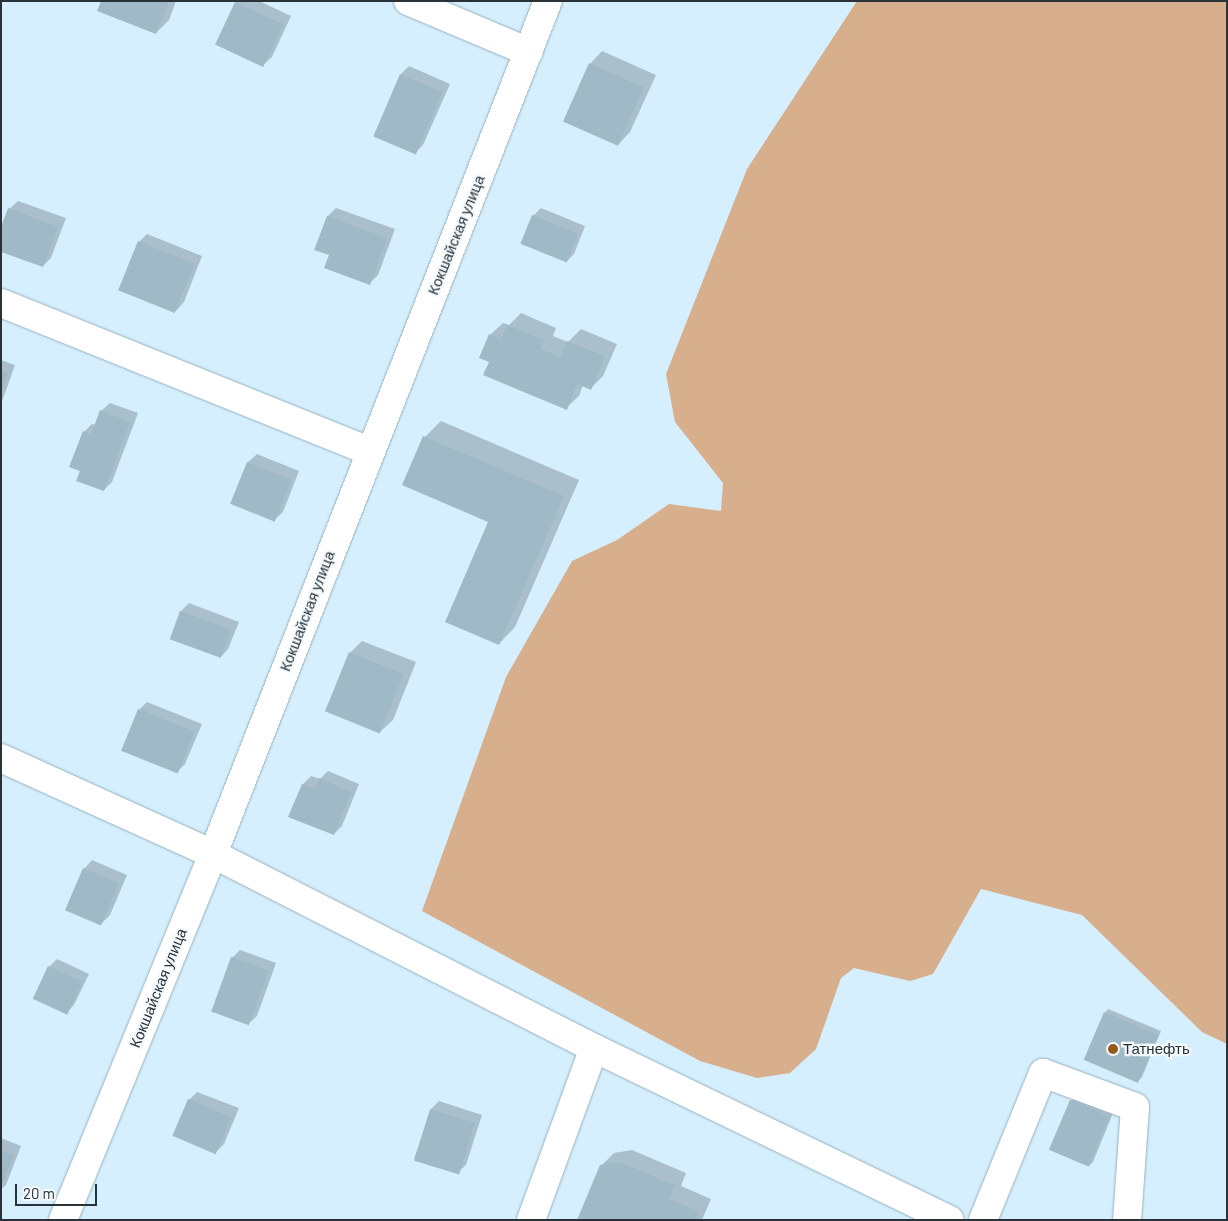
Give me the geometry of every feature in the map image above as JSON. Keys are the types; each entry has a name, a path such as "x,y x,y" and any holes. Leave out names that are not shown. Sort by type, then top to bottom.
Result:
{"street":[{"path":"408,1 528,52"},
{"name":"Кокшайская улица","path":"63,1220 213,854 548,1"},
{"path":"1,303 370,451"},
{"path":"1,758 213,854 594,1048 950,1220"},
{"path":"531,1220 594,1048"},
{"path":"983,1220 1043,1073 1135,1107 1127,1220"}],"shaded area":[{"path":"857,1 1227,1 1227,1044 1202,1032 1082,915 981,889 933,974 910,981 854,968 841,978 816,1049 790,1073 757,1078 700,1061 422,911 506,677 572,561 617,540 669,504 721,511 723,483 675,422 666,374 747,169"}],"building":[{"path":"101,1 169,1 156,34 97,11"},
{"path":"235,2 283,24 263,67 215,45"},
{"path":"589,63 644,87 618,146 563,121"},
{"path":"400,74 442,92 416,155 373,137"},
{"path":"8,208 58,227 43,267 1,252 1,227"},
{"path":"532,215 578,234 567,262 520,244"},
{"path":"327,216 387,238 370,285 324,268 329,255 314,250"},
{"path":"138,241 195,264 175,313 118,290"},
{"path":"507,325 544,340 541,349 560,357 567,341 605,356 591,390 577,384 567,410 483,375 489,362 479,358 489,334 501,340"},
{"path":"1,371 8,373 1,391"},
{"path":"100,410 130,422 104,491 76,481 80,471 69,467 83,431 91,435"},
{"path":"423,436 564,496 499,645 445,622 488,522 402,485"},
{"path":"247,462 292,480 275,522 230,504"},
{"path":"180,611 231,629 220,658 170,639"},
{"path":"349,652 404,674 380,733 325,711"},
{"path":"138,709 195,732 178,774 121,751"},
{"path":"319,778 351,792 334,835 288,817 302,784 315,789"},
{"path":"83,868 119,883 101,926 65,910"},
{"path":"231,957 269,971 249,1025 211,1012"},
{"path":"48,966 82,982 67,1015 33,999"},
{"path":"1104,1012 1158,1035 1138,1083 1084,1060"},
{"path":"188,1099 231,1117 216,1154 172,1136"},
{"path":"1070,1100 1110,1117 1088,1167 1049,1150"},
{"path":"430,1109 475,1123 459,1174 414,1161"},
{"path":"1,1150 14,1155 1,1186"},
{"path":"619,1162 675,1185 669,1199 699,1211 696,1220 577,1220 600,1165"}],"place":[{"name":"Татнефть","path":"1113,1049"}]}
